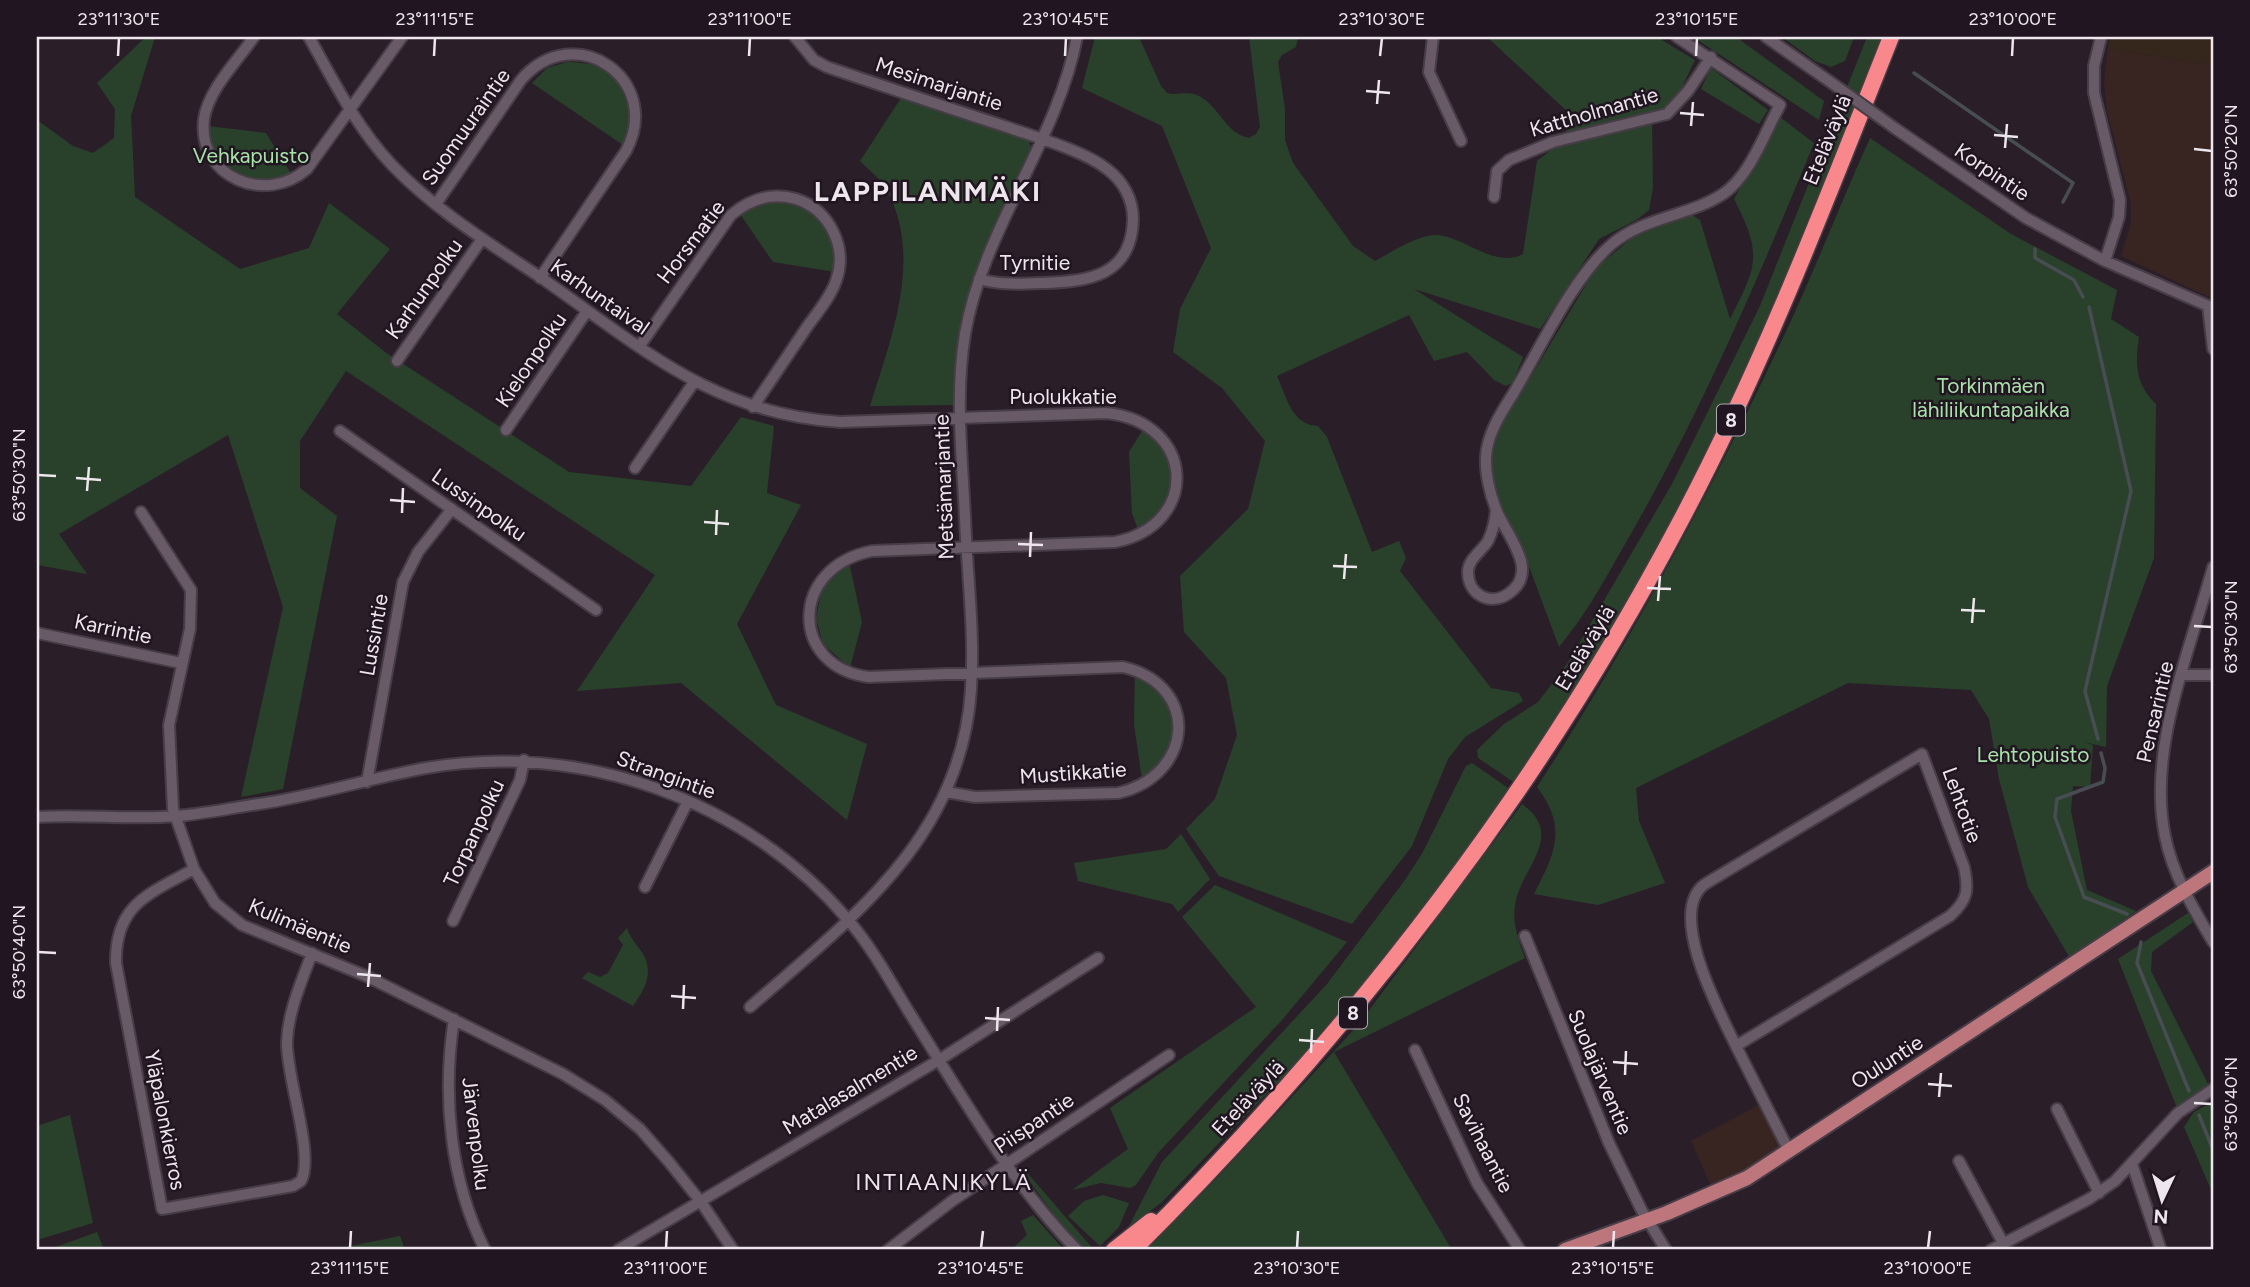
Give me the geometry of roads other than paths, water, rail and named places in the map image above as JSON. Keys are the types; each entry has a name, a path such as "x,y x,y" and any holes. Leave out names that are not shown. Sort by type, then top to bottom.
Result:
{"highway":[{"name":"Eteläväylä","path":"1122,1249 1181,1199 1268,1109 1349,1017 1527,781 1633,609 1720,444 1797,271 1891,37"}],"main road":[{"name":"Ouluntie","path":"1565,1250 1722,1191 1788,1151 2213,872"}],"street":[{"path":"254,37 205,111 204,130 208,149 224,172 241,183 261,187 291,181 307,169 402,37"},
{"name":"Karhuntaival","path":"309,37 350,111 391,164 436,204 482,239 694,382 753,407 811,420 840,422 961,418"},
{"name":"Mesimarjantie","path":"795,37 814,60 827,67 1042,139"},
{"name":"Metsämarjantie","path":"750,1007 849,920 912,852 946,792 964,735 971,671 961,418 961,360 969,312 979,279 1064,85 1077,37"},
{"path":"1433,37 1429,72 1461,141"},
{"path":"1496,510 1487,542 1472,560 1468,572 1473,588 1483,598 1493,601 1510,593 1519,580 1522,565 1518,548 1496,510 1486,458 1494,429 1581,279 1596,260 1626,234 1724,193 1748,164 1780,105 1677,37"},
{"name":"Korpintie","path":"1766,37 2026,218 2105,261 2211,307"},
{"path":"2101,37 2094,66 2094,93 2120,200 2119,217 2105,261"},
{"name":"Suomuuraintie","path":"436,204 521,80 535,66 552,57 572,54 591,57 609,65 632,96 636,114 634,133 626,151 540,278"},
{"name":"Kattholmantie","path":"1494,197 1497,171 1522,153 1578,135 1667,114 1688,92 1710,58"},
{"name":"Tyrnitie","path":"979,279 1007,284 1092,279 1117,264 1131,239 1133,213 1130,198 1118,179 1103,166 1042,139"},
{"name":"Horsmatie","path":"639,347 731,215 747,203 765,197 784,196 802,201 818,212 830,226 838,243 839,271 828,297 753,407"},
{"name":"Karhunpolku","path":"397,361 482,239"},
{"path":"2211,307 2213,349"},
{"name":"Kielonpolku","path":"506,430 587,311"},
{"path":"635,468 694,382"},
{"name":"Puolukkatie","path":"961,418 1106,413 1133,417 1153,429 1167,442 1175,480 1172,502 1158,523 1130,539 872,551 849,556 831,568 818,584 810,610 810,624 818,647 827,657 859,675 971,671"},
{"name":"Lussinpolku","path":"340,431 596,610"},
{"name":"Lussintie","path":"367,782 403,582 418,552 452,509"},
{"name":"Kulimäentie","path":"141,512 191,590 192,612 169,724 174,817 194,869 210,897 242,925 312,953 454,1019 563,1074 605,1100 640,1129 701,1202 733,1250"},
{"name":"Pensarintie","path":"2213,567 2161,756 2159,788 2165,839 2185,892 2213,942"},
{"name":"Karrintie","path":"37,633 181,663"},
{"name":"Mustikkatie","path":"946,792 975,797 1118,793 1144,785 1158,774 1176,745 1178,722 1172,701 1161,685 1135,670 1103,667 971,671"},
{"path":"2183,675 2213,675"},
{"name":"Lehtotie","path":"1736,1046 1950,916 1962,905 1968,886 1964,867 1922,754 1695,891 1690,902 1690,918 1698,955 1736,1046 1788,1151"},
{"name":"Strangintie","path":"37,817 174,817 290,799 426,768 524,760 624,777 688,801 768,846 795,867 849,920 1008,1164 1077,1250"},
{"name":"Torpanpolku","path":"453,921 520,780 524,760"},
{"path":"645,887 688,801"},
{"name":"Yläpalonkierros","path":"194,869 132,907 120,927 116,946 162,1209 293,1186 301,1181 307,1163 296,1111 287,1038 296,996 312,953"},
{"name":"Suolajärventie","path":"1525,936 1609,1143 1666,1250"},
{"name":"Matalasalmentie","path":"618,1250 939,1060 1098,958"},
{"name":"Järvenpolku","path":"454,1019 448,1054 453,1139 470,1220 485,1250"},
{"name":"Savihaantie","path":"1415,1050 1477,1183 1520,1250"},
{"name":"Piispantie","path":"888,1250 951,1201 1169,1055"},
{"path":"1991,1250 2099,1193 2132,1164 2178,1113 2213,1089"},
{"path":"2057,1110 2099,1193"},
{"path":"1959,1161 2003,1243"},
{"path":"2132,1164 2161,1250"}],"waterway":[{"path":"1914,73 2073,183 2063,202"},
{"path":"2035,249 2035,258 2074,280 2083,297"},
{"path":"2089,307 2131,491 2085,691 2098,739"},
{"path":"2101,753 2105,768 2103,782 2057,799 2055,817 2084,897 2127,914"},
{"path":"2141,942 2137,963 2189,1091"},
{"path":"2199,1115 2213,1150"}],"district":[{"name":"LAPPILANMÄKI","path":"928,191"},
{"name":"INTIAANIKYLÄ","path":"944,1182"}],"park label":[{"name":"Vehkapuisto","path":"251,156"},
{"name":"Torkinmäen lähiliikuntapaikka","path":"1991,398"},
{"name":"Lehtopuisto","path":"2033,755"}]}
